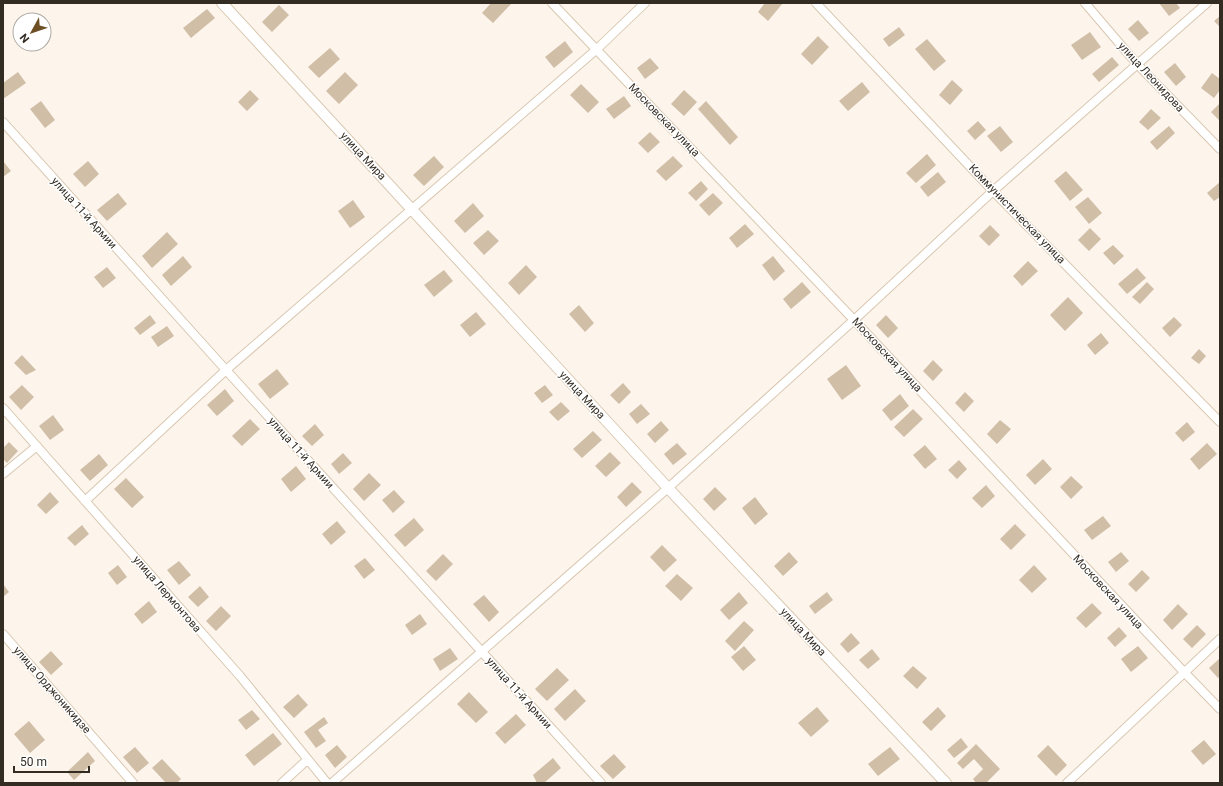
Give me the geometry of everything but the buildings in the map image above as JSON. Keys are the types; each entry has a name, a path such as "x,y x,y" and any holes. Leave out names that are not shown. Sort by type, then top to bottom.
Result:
{"street":[{"name":"улица Мира","path":"222,3 668,488 946,783"},
{"name":"Московская улица","path":"552,3 854,320 1220,710"},
{"path":"85,501 226,370 597,49 645,3"},
{"name":"Коммунистическая улица","path":"816,3 993,191 1220,422"},
{"name":"улица Леонидова","path":"1085,3 1137,64 1220,149"},
{"path":"332,783 668,488 854,320 993,191 1207,3"},
{"name":"улица 11-й Армии","path":"3,122 601,783"},
{"name":"улица Лермонтова","path":"3,408 240,676 327,783"},
{"path":"3,474 37,446"},
{"name":"улица Орджоникидзе","path":"3,634 133,783"},
{"path":"1067,783 1220,639"},
{"path":"282,783 307,760"}]}
